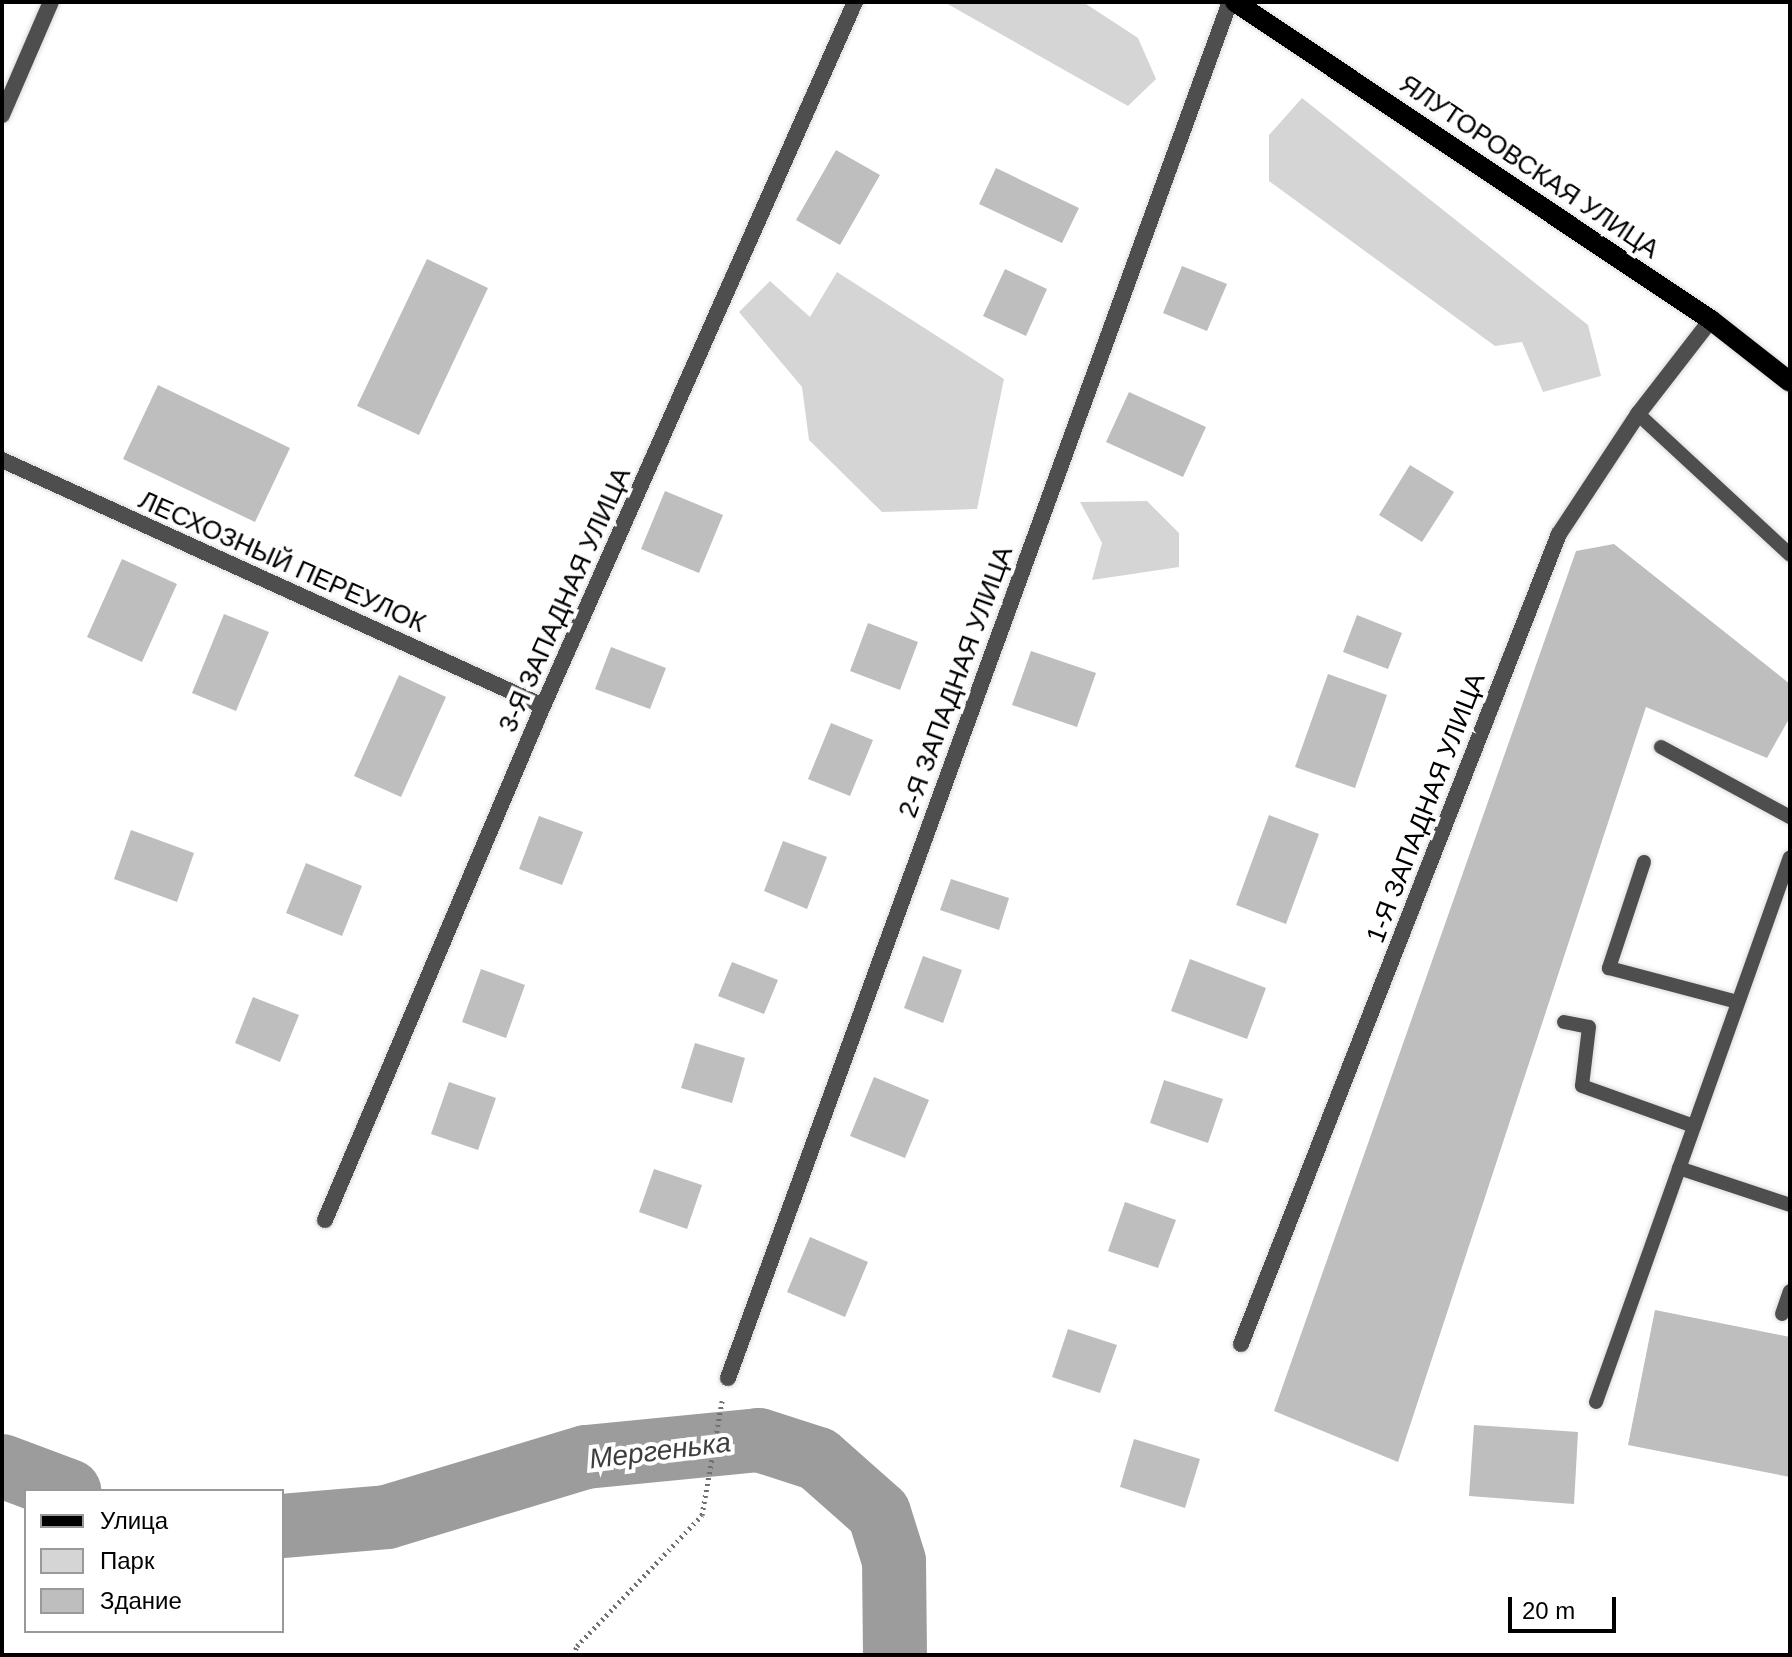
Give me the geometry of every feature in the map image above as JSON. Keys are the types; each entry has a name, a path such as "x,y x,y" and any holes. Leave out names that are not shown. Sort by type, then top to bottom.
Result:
{"main road":[{"name":"ЯЛУТОРОВСКАЯ УЛИЦА","path":"1232,2 1711,320 1790,382"}],"street":[{"path":"2,115 51,2"},
{"name":"3-Я ЗАПАДНАЯ УЛИЦА","path":"325,1220 543,706 855,2"},
{"name":"2-Я ЗАПАДНАЯ УЛИЦА","path":"728,1378 1232,2"},
{"name":"1-Я ЗАПАДНАЯ УЛИЦА","path":"1241,1344 1559,534 1638,414 1711,320"},
{"name":"ЛЕСХОЗНЫЙ ПЕРЕУЛОК","path":"2,460 543,706"}],"lane":[{"path":"1638,414 1789,551"},
{"path":"1661,747 1790,817"},
{"path":"1596,1402 1790,857"},
{"path":"1644,862 1609,968 1738,1002"},
{"path":"1564,1022 1589,1027 1582,1086 1694,1126"},
{"path":"1679,1168 1790,1205"},
{"path":"1782,1314 1790,1291"}],"path":[{"path":"573,1655 577,1646 702,1515 716,1425"}],"green space":[{"path":"944,2 1083,2 1138,38 1156,79 1128,106"},
{"path":"1302,98 1588,325 1601,376 1543,392 1522,342 1495,346 1269,181 1269,135"},
{"path":"837,272 1004,379 977,509 882,512 809,440 802,387 739,312 770,281 810,317"},
{"path":"1147,501 1179,533 1179,567 1092,580 1102,543 1080,502"}],"building":[{"path":"836,150 880,175 840,245 796,220"},
{"path":"996,168 1079,208 1062,243 979,204"},
{"path":"427,259 488,288 419,435 357,406"},
{"path":"1182,266 1227,284 1207,331 1163,313"},
{"path":"1005,269 1047,289 1026,336 983,316"},
{"path":"158,385 290,448 255,522 123,459"},
{"path":"1129,392 1206,427 1183,477 1106,442"},
{"path":"1410,465 1454,492 1422,542 1379,515"},
{"path":"665,491 723,515 699,573 641,549"},
{"path":"1614,544 1790,684 1790,717 1767,758 1646,707 1398,1462 1274,1411 1576,551"},
{"path":"122,559 177,584 142,662 87,637"},
{"path":"224,614 269,632 236,711 192,693"},
{"path":"1357,615 1402,633 1388,669 1343,652"},
{"path":"868,623 918,642 900,690 850,671"},
{"path":"611,647 666,668 650,709 595,689"},
{"path":"1031,651 1096,673 1077,727 1012,705"},
{"path":"1328,674 1387,695 1355,788 1295,767"},
{"path":"399,675 446,697 401,797 354,776"},
{"path":"831,723 873,740 850,796 808,779"},
{"path":"1269,815 1319,834 1286,924 1236,905"},
{"path":"539,816 583,832 562,885 519,869"},
{"path":"131,830 194,853 177,902 114,879"},
{"path":"783,841 827,857 807,909 764,891"},
{"path":"306,863 362,886 342,936 286,913"},
{"path":"951,879 1009,898 999,930 940,910"},
{"path":"923,956 962,970 943,1023 904,1008"},
{"path":"1190,959 1266,988 1247,1039 1171,1011"},
{"path":"732,962 778,980 764,1014 718,996"},
{"path":"481,969 525,985 506,1038 462,1022"},
{"path":"253,997 299,1015 280,1062 235,1043"},
{"path":"695,1043 745,1058 732,1103 681,1088"},
{"path":"874,1077 929,1100 905,1158 850,1136"},
{"path":"1164,1080 1223,1099 1208,1143 1150,1123"},
{"path":"449,1082 496,1098 478,1150 431,1134"},
{"path":"654,1169 702,1185 687,1229 639,1212"},
{"path":"1125,1202 1176,1220 1158,1268 1108,1251"},
{"path":"810,1237 868,1262 845,1317 787,1292"},
{"path":"1655,1310 1790,1337 1790,1477 1628,1445"},
{"path":"1068,1329 1117,1345 1100,1393 1052,1377"},
{"path":"1474,1425 1578,1432 1574,1504 1469,1496"},
{"path":"1134,1439 1200,1459 1185,1508 1120,1487"}],"waterway":[{"name":"Мергенька","path":"284,1526 387,1517 586,1457 759,1440 818,1459 879,1513 894,1561 895,1655"},
{"name":"Мергенька","path":"2,1466 64,1489"}]}
